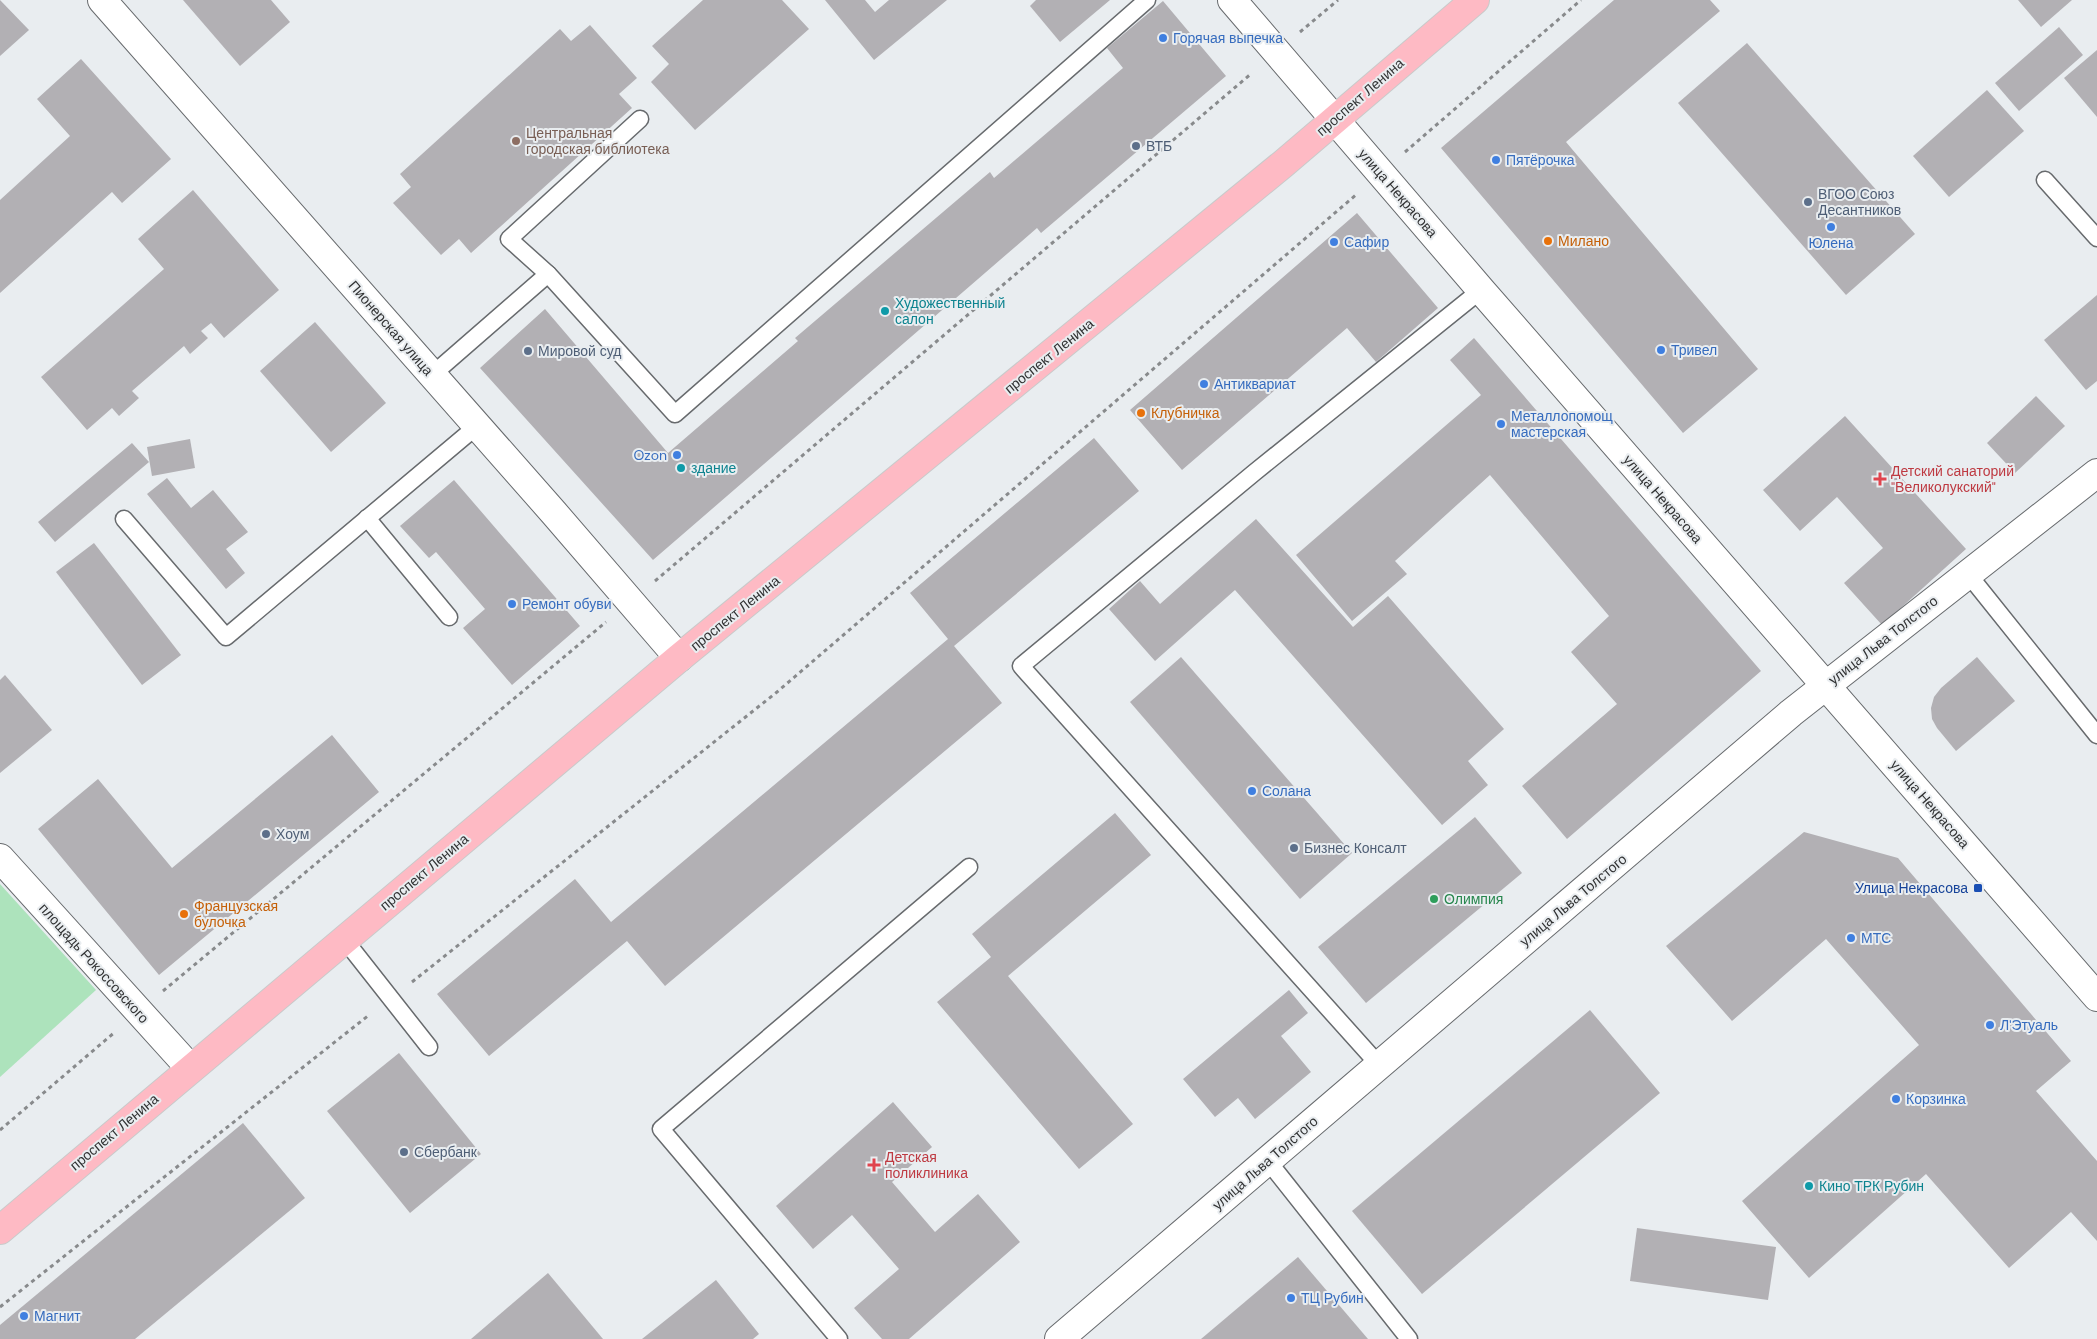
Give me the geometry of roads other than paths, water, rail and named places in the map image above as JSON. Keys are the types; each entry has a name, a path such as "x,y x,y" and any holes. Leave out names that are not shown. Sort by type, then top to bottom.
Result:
{"main road":[{"name":"проспект Ленина","path":"0,1230 678,658 1334,120 1475,0"}],"street":[{"name":"Пионерская улица","path":"102,0 631,601 678,658"},
{"name":"улица Некрасова","path":"1232,0 1276,54 1382,172 1481,290 2097,997"},
{"name":"улица Льва Толстого","path":"1059,1339 1825,685 2097,473"},
{"name":"площадь Рокоссовского","path":"0,858 190,1068"}],"lane":[{"path":"640,119 508,240 548,274 675,414 1147,0"},
{"path":"2044,180 2097,238"},
{"path":"432,375 548,274"},
{"path":"1379,1065 1021,666 1255,472 1481,290"},
{"path":"124,519 226,637 477,426"},
{"path":"367,518 449,617"},
{"path":"1968,574 2094,724"},
{"path":"839,1339 661,1129 970,867"},
{"path":"344,939 429,1047"},
{"path":"1268,1160 1408,1339"}],"place":[{"name":"Горячая выпечка","path":"1163,38"},
{"name":"Центральная городская библиотека","path":"516,141"},
{"name":"ВТБ","path":"1136,146"},
{"name":"Пятёрочка","path":"1496,160"},
{"name":"ВГОО Союз Десантников","path":"1808,202"},
{"name":"Юлена","path":"1831,227"},
{"name":"Милано","path":"1548,241"},
{"name":"Сафир","path":"1334,242"},
{"name":"Художественный салон","path":"885,311"},
{"name":"Тривел","path":"1661,350"},
{"name":"Мировой суд","path":"528,351"},
{"name":"Антиквариат","path":"1204,384"},
{"name":"Клубничка","path":"1141,413"},
{"name":"Металлопомощ мастерская","path":"1501,424"},
{"name":"Ozon","path":"677,455"},
{"name":"здание","path":"681,468"},
{"name":"Детский санаторий \"Великолукский\"","path":"1880,479"},
{"name":"Ремонт обуви","path":"512,604"},
{"name":"Солана","path":"1252,791"},
{"name":"Хоум","path":"266,834"},
{"name":"Бизнес Консалт","path":"1294,848"},
{"name":"Улица Некрасова","path":"1978,888"},
{"name":"Олимпия","path":"1434,899"},
{"name":"Французская булочка","path":"184,914"},
{"name":"МТС","path":"1851,938"},
{"name":"Л'Этуаль","path":"1990,1025"},
{"name":"Корзинка","path":"1896,1099"},
{"name":"Сбербанк","path":"404,1152"},
{"name":"Детская поликлиника","path":"874,1165"},
{"name":"Кино ТРК Рубин","path":"1809,1186"},
{"name":"ТЦ Рубин","path":"1291,1298"},
{"name":"Магнит","path":"24,1316"}]}
